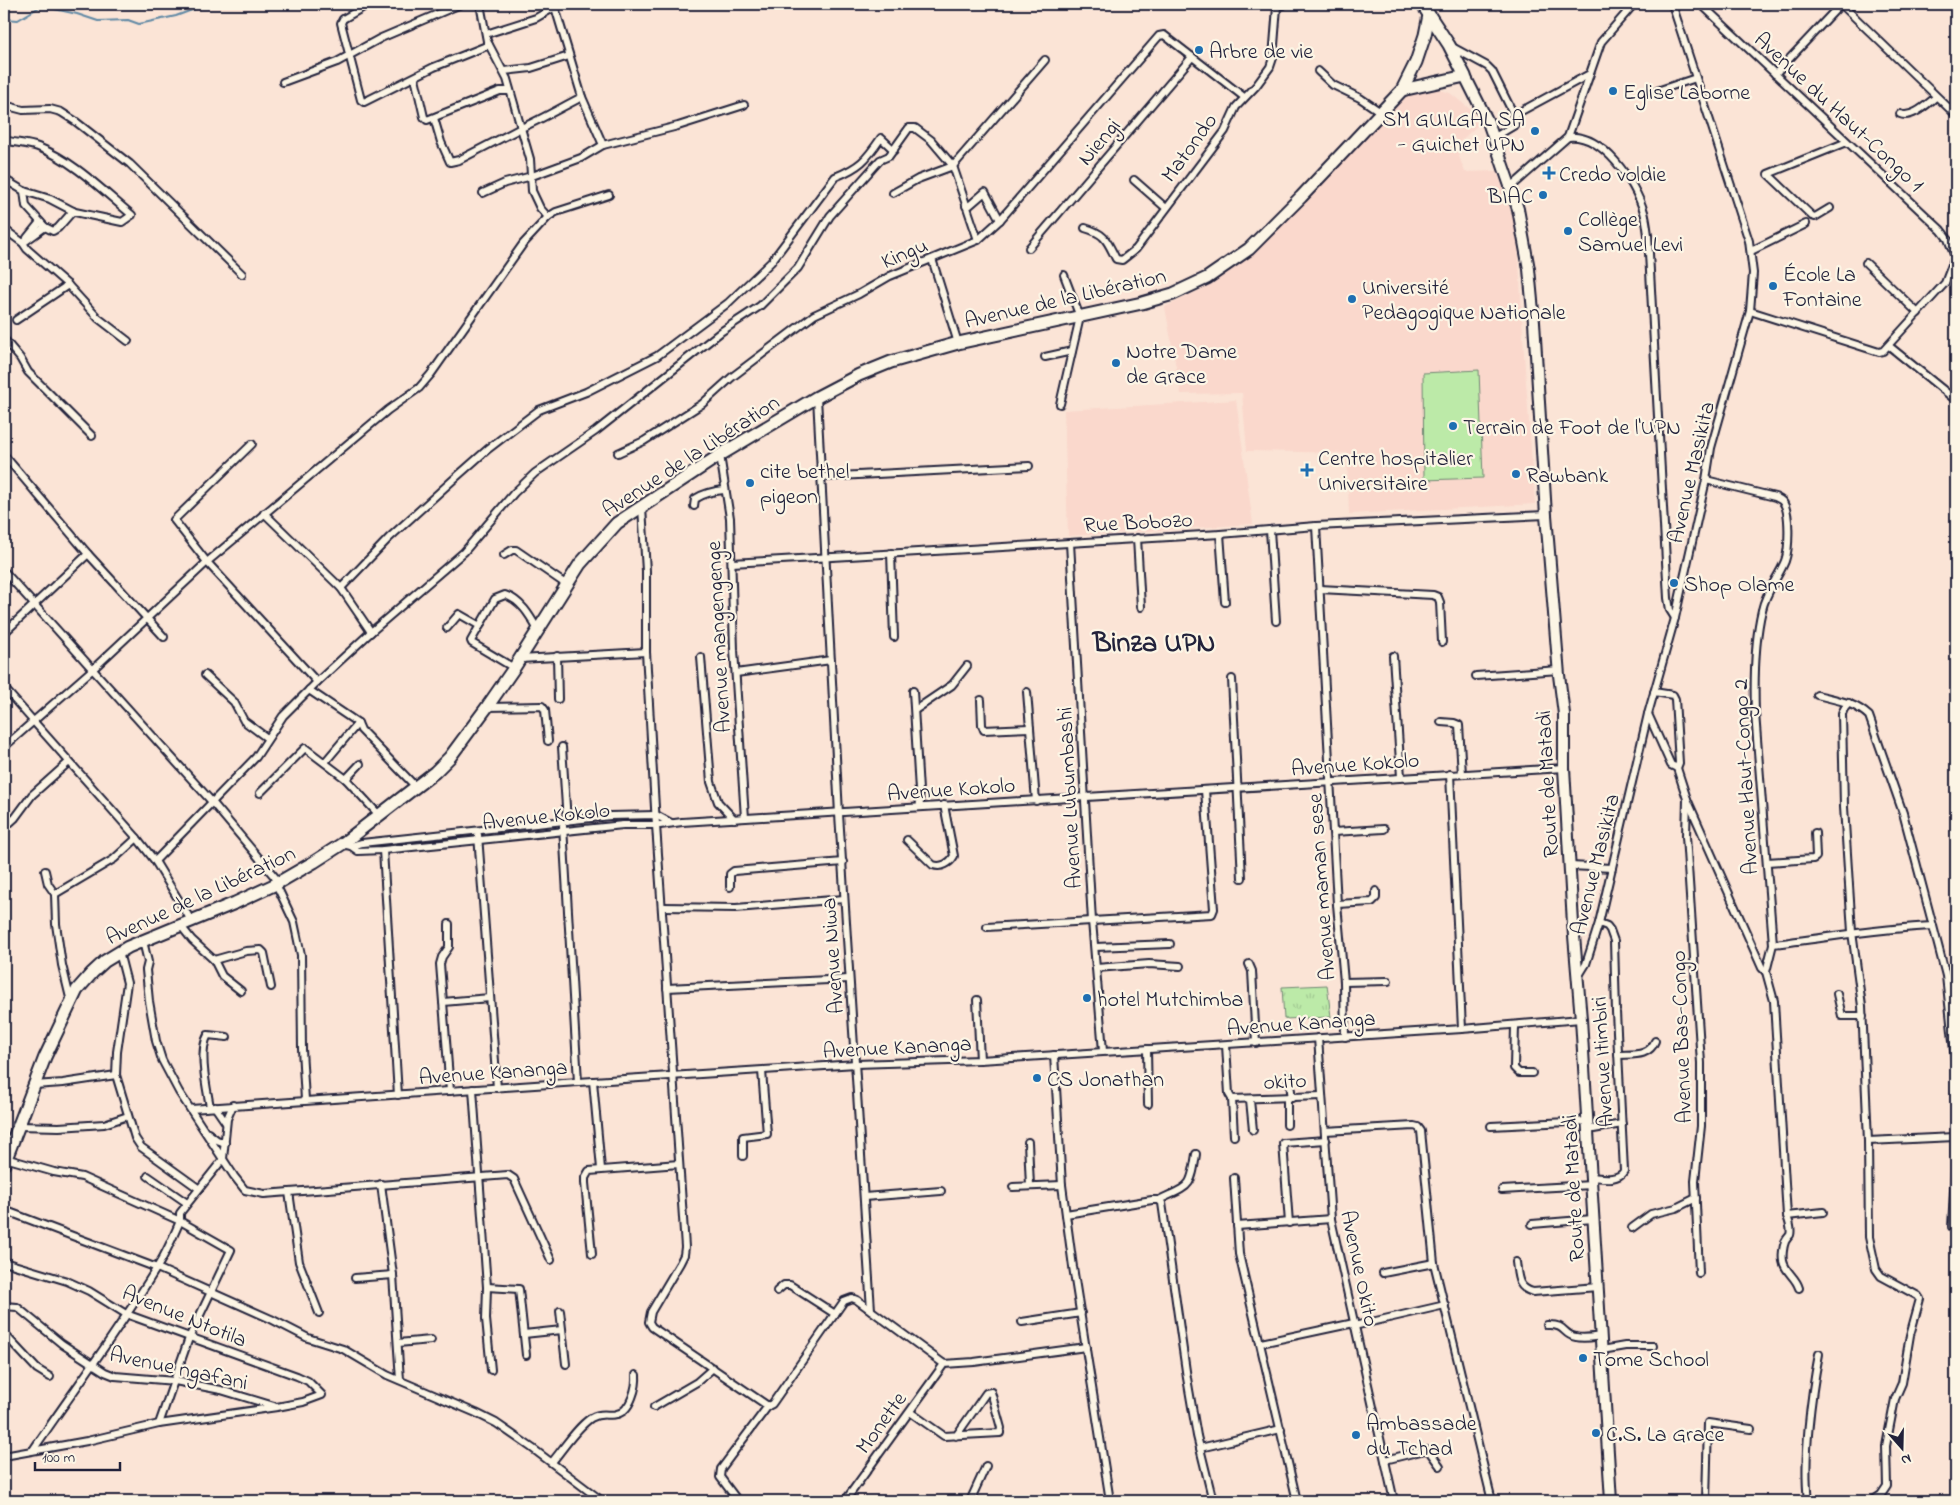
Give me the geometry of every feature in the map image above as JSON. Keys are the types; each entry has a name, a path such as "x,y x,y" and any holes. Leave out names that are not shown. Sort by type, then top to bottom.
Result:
{"highway":[{"path":"1402,90 1465,76 1422,4"},
{"name":"Avenue de la Libération","path":"5,1161 45,1057 77,990 92,973 119,952 192,922 278,883 347,845 379,815 416,787 450,757 517,664 580,564 617,523 720,455 817,397 859,375 890,362 958,343 1142,303 1173,294 1207,278 1230,263 1256,242 1382,113 1402,90 1416,62 1425,36 1429,15"}],"main road":[{"name":"Route de Matadi","path":"1465,76 1480,104 1494,138 1518,209 1529,268 1558,670 1564,714 1564,768 1602,1336 1611,1501"}],"street":[{"path":"369,4 341,20 348,57 361,100 364,102 434,67 489,44"},
{"path":"283,82 348,57 381,38 462,4"},
{"path":"480,4 489,44 504,71 530,159 532,176 530,181 535,200 548,218"},
{"name":"Matondo","path":"1086,228 1099,232 1104,237 1116,259 1122,260 1136,248 1225,131 1236,107 1244,96 1256,86 1270,67 1273,58 1277,7 1285,4"},
{"path":"1510,188 1568,137 1601,42 1634,4"},
{"name":"Avenue Masikita","path":"1577,978 1586,964 1599,924 1648,714 1675,618 1706,480 1711,448 1750,311 1753,273 1742,216 1672,4"},
{"name":"Avenue du Haut-Congo 1","path":"1701,4 1941,230 1948,239 1956,257 1945,283 1889,346"},
{"path":"1775,74 1841,4 1956,115"},
{"path":"486,34 536,18 554,6 582,97 603,145"},
{"name":"Kingu","path":"618,453 644,441 702,404 732,377 814,315 859,294 890,276 978,240 1000,220 1113,88 1162,35 1192,57"},
{"path":"1448,45 1487,66 1492,71 1514,115 1515,125 1494,138"},
{"path":"504,71 531,68 569,56"},
{"path":"1192,57 1244,96"},
{"name":"Niengi","path":"1029,248 1192,57"},
{"path":"893,193 918,179 953,166 1045,60"},
{"path":"1318,72 1334,85 1360,98 1382,113"},
{"path":"1514,115 1588,75"},
{"path":"415,78 424,117 427,120 500,91 510,90"},
{"path":"1657,91 1696,78"},
{"path":"434,118 441,142 450,162 459,160 521,128 540,121 557,109 582,97"},
{"path":"1900,114 1903,116 1912,113 1936,97"},
{"path":"4,105 24,110 50,109 62,112 75,121 130,164 242,274"},
{"path":"483,193 505,183 532,176 581,158 603,145 678,126 744,105"},
{"path":"155,861 256,757 283,716 371,632 464,552 514,493 535,473 596,431 722,331 760,306 798,268 830,216 880,160 889,156 909,128 915,128 930,140 953,166 978,240"},
{"path":"1568,137 1573,136 1596,144 1616,160 1644,211 1651,274 1668,598 1670,610 1675,618"},
{"path":"341,588 389,538 488,449 539,410 586,392 657,356 728,303 771,262 835,177 850,171 864,161 881,138 894,150"},
{"path":"4,140 37,147 54,156 80,172 132,215 122,222 72,211 50,199 24,191 4,179"},
{"path":"1830,208 1815,217 1812,216 1768,174 1846,142"},
{"path":"1134,180 1166,208"},
{"path":"24,191 26,206 45,227 52,231 58,228 72,211"},
{"path":"966,206 970,205 984,192 1000,220"},
{"path":"4,747 93,668 207,562 388,410 419,388 439,365 473,313 523,244 548,218 556,212 609,195"},
{"path":"23,243 40,222"},
{"path":"1750,251 1806,224"},
{"path":"23,243 45,227"},
{"path":"4,229 23,243 27,249 68,285 98,318 128,341"},
{"path":"932,259 958,343"},
{"path":"1866,264 1918,313"},
{"path":"1060,404 1080,317 1064,275"},
{"path":"16,320 68,285"},
{"path":"1750,311 1879,352 1889,346 1952,397 1956,397"},
{"path":"4,339 20,358 28,372 92,436"},
{"path":"1045,357 1072,351"},
{"name":"Avenue Niwa","path":"817,397 844,899 871,1310"},
{"path":"252,444 174,520 207,562 317,682"},
{"path":"4,455 88,554 164,637"},
{"name":"Avenue mangengenge","path":"720,455 724,490 730,518 736,673 745,818"},
{"path":"820,477 1029,466"},
{"name":"Avenue Haut-Congo 2","path":"1706,480 1775,497 1782,501 1785,506 1788,523 1788,549 1785,561 1766,594 1762,610 1754,685 1773,944 1766,972 1774,1002 1790,1223 1790,1236 1785,1242 1783,1261 1786,1268 1797,1280 1799,1288"},
{"path":"694,506 695,499 698,497 706,493 724,490"},
{"path":"642,506 646,571 646,652 656,825 685,1246 684,1255 651,1312 649,1322 652,1327 768,1406"},
{"path":"264,513 341,588 371,632"},
{"name":"Rue Bobozo","path":"732,563 1220,534 1316,526 1546,515"},
{"name":"Avenue maman sese","path":"1316,526 1337,904 1344,982 1345,1037"},
{"path":"1270,530 1276,621"},
{"path":"1220,534 1225,602"},
{"path":"1137,538 1140,607"},
{"name":"Avenue Lubumbashi","path":"1070,543 1092,921 1103,1051"},
{"path":"504,555 512,550 516,550 567,585"},
{"path":"891,553 894,637"},
{"path":"4,633 88,554"},
{"path":"4,571 212,802 278,883 294,922 301,955 302,1049 305,1100"},
{"path":"1320,589 1433,595 1438,597 1440,602 1442,642"},
{"path":"538,630 522,606 511,596 505,595 496,599 471,641 517,664 557,656 646,652"},
{"path":"447,628 459,614 466,616 480,626"},
{"path":"557,656 558,698"},
{"path":"1393,656 1401,777"},
{"path":"701,657 711,782 718,802 734,819"},
{"path":"736,673 831,660"},
{"path":"915,710 952,685 967,666"},
{"path":"1476,676 1558,670"},
{"path":"205,675 234,702 244,721 267,738"},
{"path":"1232,679 1242,878"},
{"path":"4,688 137,838 155,861 192,922"},
{"path":"309,690 358,723 361,730 416,787"},
{"path":"913,691 920,807"},
{"path":"1027,692 1036,801"},
{"path":"1654,692 1673,695 1679,763 1677,768"},
{"path":"1817,695 1849,703 1862,709 1872,722 1903,813 1946,976 1956,1069"},
{"path":"981,700 984,730 1030,728"},
{"path":"1849,703 1842,714 1842,754 1852,935 1859,972 1863,1016 1868,1141 1869,1238 1876,1269 1884,1279 1920,1299 1910,1335 1902,1383 1895,1399 1886,1446 1887,1486 1882,1495 1872,1501"},
{"path":"487,707 542,706 545,710 548,741"},
{"path":"1648,714 1672,764 1677,768 1687,799 1762,968 1766,972"},
{"path":"1441,722 1459,725 1462,774"},
{"path":"325,762 358,723"},
{"path":"562,747 565,821 563,830 578,1082"},
{"path":"260,793 305,748 346,779 379,815"},
{"path":"4,828 15,818 32,795 69,762"},
{"path":"346,779 360,764"},
{"name":"Avenue Kokolo","path":"347,845 358,851 383,850 631,824 656,825 1564,768"},
{"path":"1450,774 1462,1030"},
{"path":"987,927 1209,915 1214,912 1205,790"},
{"name":"Avenue Bas-Congo","path":"1687,799 1686,836 1701,1063 1701,1126 1696,1182 1699,1274"},
{"path":"907,840 933,865 938,866 949,863 954,856 944,806"},
{"path":"347,845 610,816 656,815 671,823"},
{"path":"1334,832 1384,829"},
{"path":"478,831 497,1088"},
{"path":"1766,862 1813,859 1817,854 1815,833"},
{"path":"55,894 114,859 137,838"},
{"path":"383,850 398,1095"},
{"path":"730,888 730,874 734,871 843,862"},
{"path":"1570,866 1612,868"},
{"path":"45,871 48,884 55,894 56,924 62,965 72,1003"},
{"path":"1337,904 1372,902 1376,898 1376,891"},
{"path":"663,907 736,908 844,899"},
{"path":"449,924 449,947 441,960 450,1091"},
{"name":"Avenue Itimbiri","path":"1502,1190 1617,1178 1624,1171 1614,941 1607,926 1599,924"},
{"path":"181,926 192,940 214,960 222,976 241,991"},
{"path":"1773,944 1852,935 1899,927 1933,926"},
{"path":"143,941 148,962 146,970 156,1041 162,1060 179,1092 245,1190 264,1194 502,1174 511,1176 551,1260"},
{"path":"1095,947 1170,944"},
{"path":"214,960 246,951 261,950 264,953 271,987"},
{"path":"119,952 127,983 117,1052 116,1075 135,1138 141,1147 198,1188"},
{"path":"1096,968 1154,964 1180,966"},
{"path":"1249,964 1252,971 1256,1042"},
{"path":"667,988 849,978"},
{"path":"1344,982 1388,981"},
{"path":"1836,994 1842,1016 1863,1016"},
{"path":"443,1002 490,998"},
{"path":"977,1000 980,1060"},
{"name":"Avenue Kananga","path":"191,1109 856,1064 980,1060 1462,1030 1581,1019"},
{"path":"1514,1025 1514,1068 1519,1073 1532,1073"},
{"path":"226,1123 212,1107 204,1060 204,1040 208,1035 227,1037"},
{"name":"Avenue Okito","path":"1318,1038 1331,1219 1394,1501"},
{"path":"1618,1055 1647,1052 1652,1048 1655,1041"},
{"name":"okito","path":"1226,1045 1234,1136"},
{"path":"1146,1049 1148,1104"},
{"path":"1054,1055 1062,1185 1080,1314 1110,1501"},
{"path":"743,1156 742,1139 745,1136 767,1134 762,1071"},
{"path":"34,1086 116,1075"},
{"name":"okito","path":"1287,1125 1290,1077"},
{"path":"594,1081 601,1169"},
{"path":"472,1089 487,1288 486,1319 491,1370"},
{"path":"1952,1227 1956,1152 1956,1093"},
{"name":"okito","path":"1232,1099 1250,1100 1322,1096"},
{"name":"okito","path":"1250,1100 1253,1130"},
{"path":"33,1450 93,1365 157,1268 180,1221 180,1213 223,1159 226,1123 233,1105"},
{"path":"18,1126 59,1127 104,1124 128,1116"},
{"path":"1491,1126 1622,1124"},
{"path":"1325,1131 1418,1127 1422,1135 1434,1262 1492,1501"},
{"path":"204,1129 210,1136 225,1143"},
{"path":"1868,1141 1955,1137"},
{"path":"1289,1223 1284,1143 1326,1140"},
{"path":"1028,1142 1030,1186"},
{"path":"1066,1214 1159,1200 1182,1189 1190,1182 1196,1154"},
{"path":"5,1161 82,1176 180,1221 230,1250 189,1338 159,1424"},
{"path":"592,1254 585,1178 590,1171 679,1164"},
{"path":"148,1176 188,1203"},
{"path":"1234,1178 1239,1254 1297,1501"},
{"path":"381,1184 392,1275 400,1380"},
{"path":"1013,1187 1062,1185"},
{"path":"289,1192 298,1262 319,1313"},
{"path":"864,1197 941,1192"},
{"path":"1632,1228 1651,1214 1676,1208 1696,1198"},
{"path":"1159,1200 1163,1206 1186,1369 1200,1448 1213,1501"},
{"path":"4,1210 157,1268 271,1319 308,1338 343,1349 387,1375 496,1423 552,1462 602,1501"},
{"path":"1788,1216 1823,1212"},
{"path":"1237,1226 1331,1219"},
{"path":"1532,1224 1593,1219"},
{"name":"Avenue Ntotila","path":"4,1262 67,1281 89,1291 126,1314 297,1376 308,1381 322,1395 303,1402 277,1407"},
{"path":"1383,1273 1434,1262"},
{"path":"1516,1262 1518,1281 1533,1292 1598,1287"},
{"path":"355,1278 392,1275"},
{"path":"777,1291 784,1285 790,1285 835,1314"},
{"path":"487,1288 519,1290 526,1355"},
{"path":"738,1501 720,1477 720,1473 768,1406 772,1404 844,1301 852,1298 857,1300 944,1364 974,1362 1086,1347"},
{"path":"1261,1344 1445,1305"},
{"name":"Avenue ngafani","path":"4,1306 17,1306 62,1344 93,1365 115,1376 175,1381 221,1390 277,1407"},
{"path":"560,1311 566,1364"},
{"path":"1022,1322 1080,1314"},
{"path":"1547,1325 1555,1324 1563,1327 1568,1334 1576,1338 1602,1336"},
{"path":"524,1334 562,1330"},
{"path":"4,1336 36,1369 50,1377"},
{"path":"398,1343 431,1340"},
{"path":"1602,1350 1625,1346 1653,1346"},
{"path":"1808,1501 1807,1461 1813,1388 1819,1354"},
{"name":"Monette","path":"846,1501 944,1364"},
{"path":"654,1407 690,1386 713,1368"},
{"path":"552,1462 590,1419 602,1414 617,1415 622,1411 634,1394 636,1374"},
{"path":"910,1412 941,1434 956,1436 997,1434 1002,1431 991,1392 986,1393 956,1436"},
{"path":"4,1456 87,1441 159,1424 277,1407"},
{"path":"1706,1501 1708,1423 1751,1429"},
{"path":"1200,1448 1281,1429"},
{"path":"1385,1460 1425,1450 1429,1452 1440,1466"},
{"path":"970,1501 986,1466"}],"shaded area":[{"name":"Université Pedagogique Nationale","path":"1435,88 1450,93 1470,109 1478,125 1455,146 1465,172 1497,171 1513,218 1518,244 1535,504 1349,514 1347,453 1247,451 1242,393 1181,394 1165,307 1206,287 1249,256 1405,96 1420,89"},
{"path":"1236,400 1253,524 1068,536 1064,410"}],"green space":[{"name":"Terrain de Foot de l'UPN","path":"1479,370 1483,478 1424,480 1423,373"},
{"path":"1327,985 1331,1017 1284,1019 1282,987"}],"waterway":[{"path":"4,19 18,20 41,6 98,21 128,20 139,24 176,16 208,4"}],"place":[{"name":"Arbre de vie","path":"1199,50"},
{"name":"Eglise Laborne","path":"1613,91"},
{"name":"SM GUILGAL SA - Guichet UPN","path":"1535,131"},
{"name":"Credo voldie","path":"1549,173"},
{"name":"BIAC","path":"1543,195"},
{"name":"Collège Samuel Levi","path":"1568,231"},
{"name":"École La Fontaine","path":"1773,286"},
{"name":"Université Pedagogique Nationale","path":"1352,299"},
{"name":"Notre Dame de Grace","path":"1116,363"},
{"name":"Terrain de Foot de l'UPN","path":"1453,426"},
{"name":"Centre hospitalier Universitaire","path":"1307,470"},
{"name":"Rawbank","path":"1516,474"},
{"name":"cite bethel pigeon","path":"750,483"},
{"name":"Shop Olame","path":"1674,583"},
{"name":"hotel Mutchimba","path":"1087,998"},
{"name":"CS Jonathan","path":"1037,1078"},
{"name":"Tome School","path":"1583,1358"},
{"name":"C.S. La Grace","path":"1596,1433"},
{"name":"Ambassade du Tchad","path":"1356,1435"}],"district":[{"name":"Binza UPN","path":"1154,641"}]}
